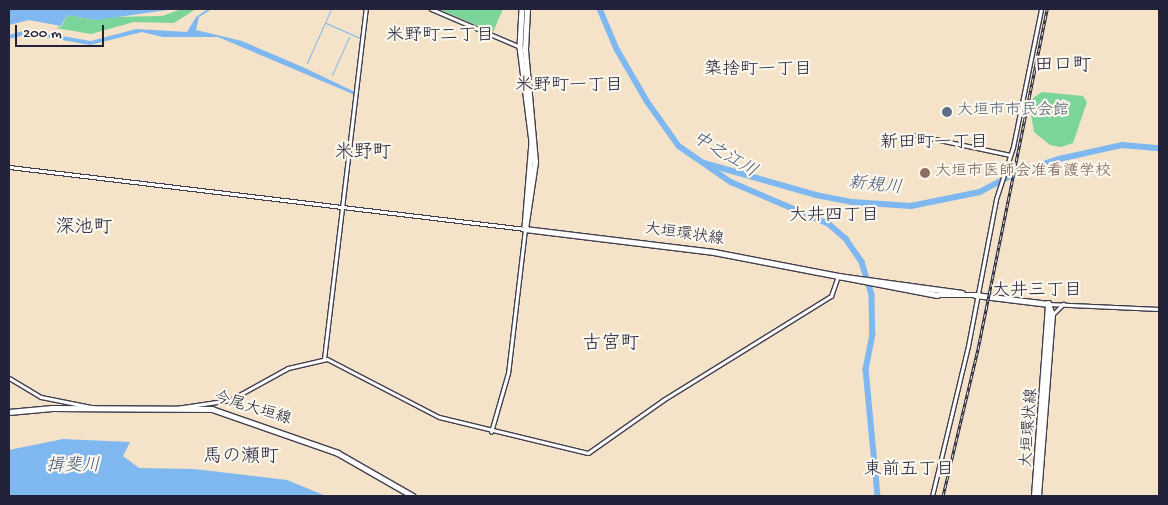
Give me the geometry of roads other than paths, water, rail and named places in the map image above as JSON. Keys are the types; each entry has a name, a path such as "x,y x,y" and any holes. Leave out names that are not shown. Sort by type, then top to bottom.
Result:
{"main road":[{"path":"522,9 520,47 532,142 532,177 525,229"},
{"path":"527,9 525,39 535,141 532,170"},
{"name":"大垣環状線","path":"525,229 664,246 937,295 977,295 1048,304"},
{"name":"大垣環状線","path":"1038,496 1052,315 1048,304"},
{"name":"大垣環状線","path":"1034,496 1048,304"},
{"name":"今尾大垣線","path":"9,412 96,408 212,410 316,444 359,463 413,496"}],"street":[{"path":"324,359 366,9"},
{"path":"431,9 520,47"},
{"path":"932,496 1000,183 1010,155 1041,9"},
{"path":"916,135 1010,155"},
{"path":"9,167 525,229 508,373 491,432"},
{"path":"176,408 230,400 288,368 324,359 334,360 429,413 491,432 564,445 588,454 663,400 834,294 838,276"},
{"path":"1048,304 1159,309"},
{"path":"1052,315 1064,304"},
{"path":"9,378 41,397 96,408"}],"water":[{"path":"9,9 175,9 96,20 67,15 61,26 29,20 9,25"},
{"path":"208,9 212,9 199,17 196,30 242,41 305,68 355,92 355,95 218,37 163,37 142,32 90,45 29,34 9,39 9,35 27,30 91,41 136,29 187,32 196,17"},
{"name":"揖斐川","path":"63,439 130,442 123,456 139,468 194,469 287,480 326,496 9,496 9,450"}],"waterway":[{"path":"307,63 331,9"},
{"name":"中之江川","path":"600,9 617,49 647,101 679,146 731,182 829,224 846,239 862,262 872,295 873,334 866,369 878,496"},
{"path":"326,23 360,38"},
{"path":"332,75 349,37"},
{"name":"新規川","path":"704,163 816,195 852,202 911,206 980,192 1018,172 1059,159 1122,145 1159,148"}],"railway":[{"path":"943,496 978,349 1047,9"}],"place":[{"name":"大垣市市民会館","path":"947,112"},
{"name":"大垣市医師会准看護学校","path":"925,173"}],"district":[{"name":"米野町二丁目","path":"440,37"},
{"name":"田口町","path":"1063,67"},
{"name":"築捨町一丁目","path":"758,71"},
{"name":"米野町一丁目","path":"569,87"},
{"name":"新田町一丁目","path":"934,144"},
{"name":"米野町","path":"363,154"},
{"name":"大井四丁目","path":"834,217"},
{"name":"深池町","path":"84,229"},
{"name":"大井三丁目","path":"1037,292"},
{"name":"古宮町","path":"611,345"},
{"name":"馬の瀬町","path":"241,458"},
{"name":"東前五丁目","path":"909,471"}]}
